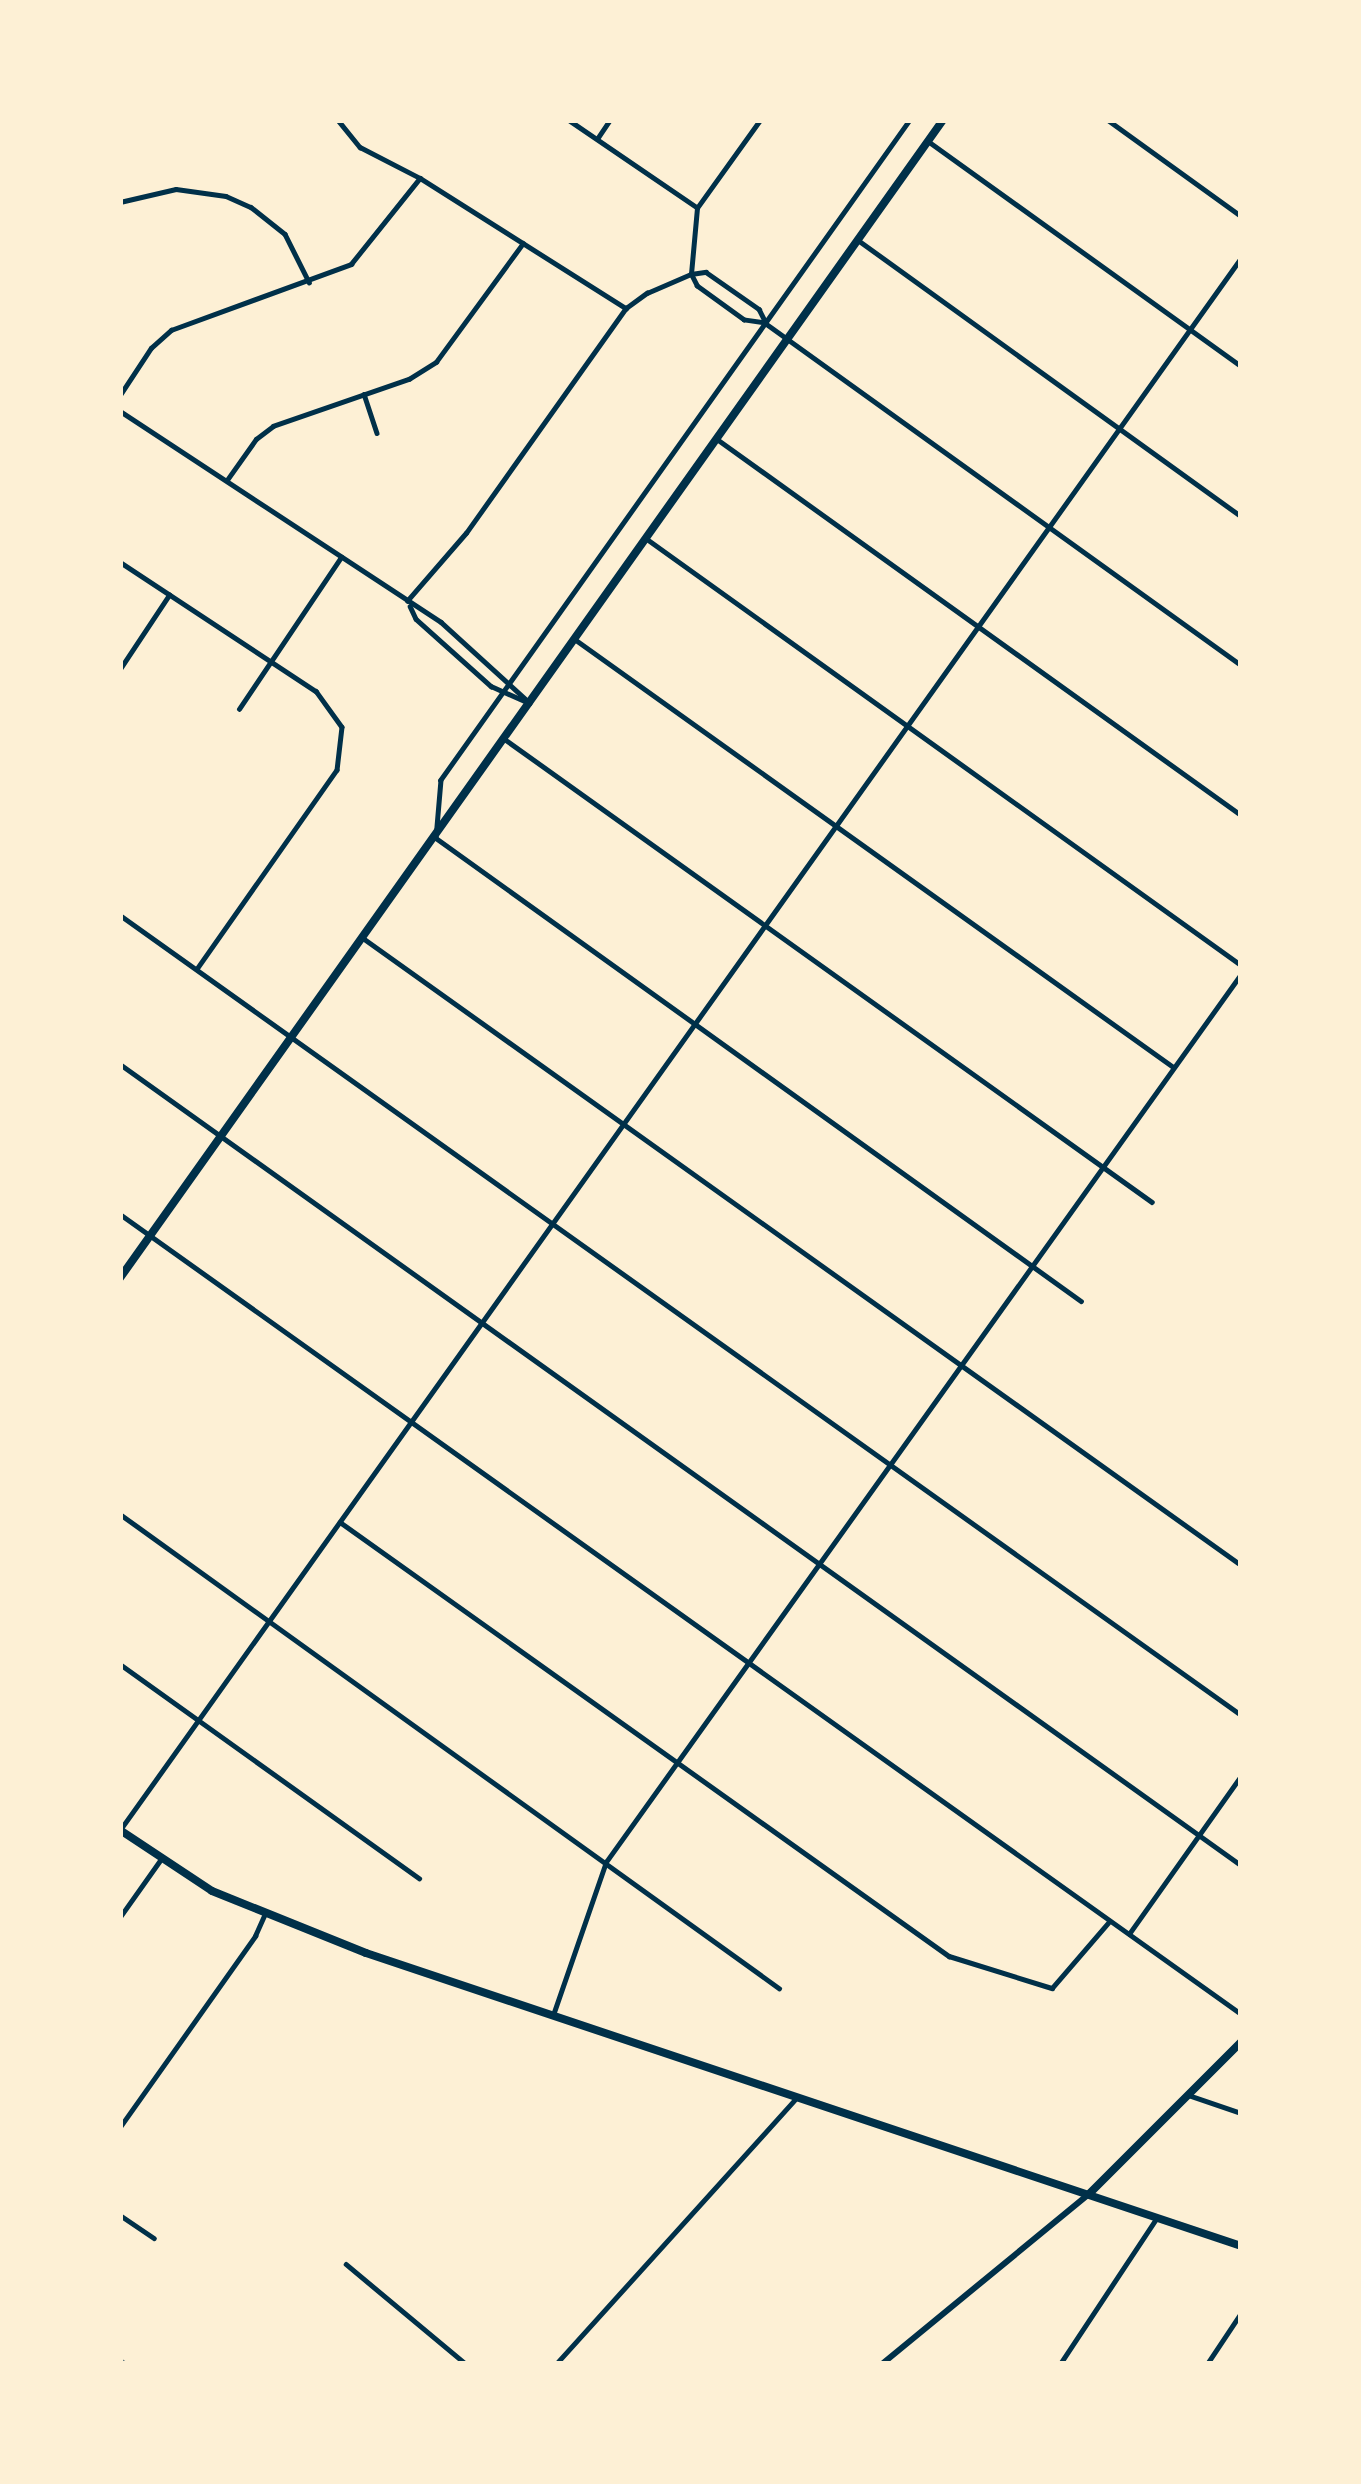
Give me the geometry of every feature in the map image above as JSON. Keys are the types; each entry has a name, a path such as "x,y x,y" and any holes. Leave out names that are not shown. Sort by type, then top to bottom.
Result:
{"main road":[{"path":"120,1278 943,120"},
{"path":"120,1830 212,1891 265,1914 1241,2246"},
{"path":"1089,2194 1241,2042"}],"street":[{"path":"338,120 360,147 420,178 626,308"},
{"path":"568,120 697,208"},
{"path":"597,139 610,120"},
{"path":"760,120 697,208 691,274 697,286 744,320 766,323"},
{"path":"910,120 441,780 436,838 1081,1301"},
{"path":"1108,120 1241,215"},
{"path":"928,141 1241,366"},
{"path":"120,394 151,348 172,330 310,282 362,256 420,178"},
{"path":"120,202 176,189 238,201 286,234 310,282"},
{"path":"858,240 1241,516"},
{"path":"226,482 249,447 272,426 364,394 436,362 523,242"},
{"path":"120,1830 1241,258"},
{"path":"407,601 466,533 626,308 691,274 706,272 759,309 766,323 1241,665"},
{"path":"364,394 376,433"},
{"path":"120,411 407,601 512,682 531,704"},
{"path":"717,439 1241,815"},
{"path":"553,2015 607,1862 1241,969 647,539"},
{"path":"238,710 341,557"},
{"path":"120,562 316,692 338,716 344,747 337,770 197,969"},
{"path":"120,669 169,595"},
{"path":"407,601 416,619 504,693 531,704"},
{"path":"576,640 1174,1068"},
{"path":"506,740 1152,1202"},
{"path":"120,915 1241,1715"},
{"path":"363,938 1241,1565"},
{"path":"120,1064 1241,1865"},
{"path":"120,1214 1241,2014"},
{"path":"120,1514 779,1988"},
{"path":"340,1522 935,1947 970,1965 1052,1988 1110,1921"},
{"path":"120,1664 419,1878"},
{"path":"1129,1934 1241,1776"},
{"path":"120,1917 161,1859"},
{"path":"120,2127 255,1936 265,1914"},
{"path":"1188,2095 1241,2113"},
{"path":"556,2364 797,2097"},
{"path":"882,2364 1089,2194"},
{"path":"120,2216 154,2238"},
{"path":"1060,2364 1157,2218"},
{"path":"346,2264 466,2364"},
{"path":"1207,2364 1241,2313"}],"railway":[{"path":"120,2359 127,2364"}]}
